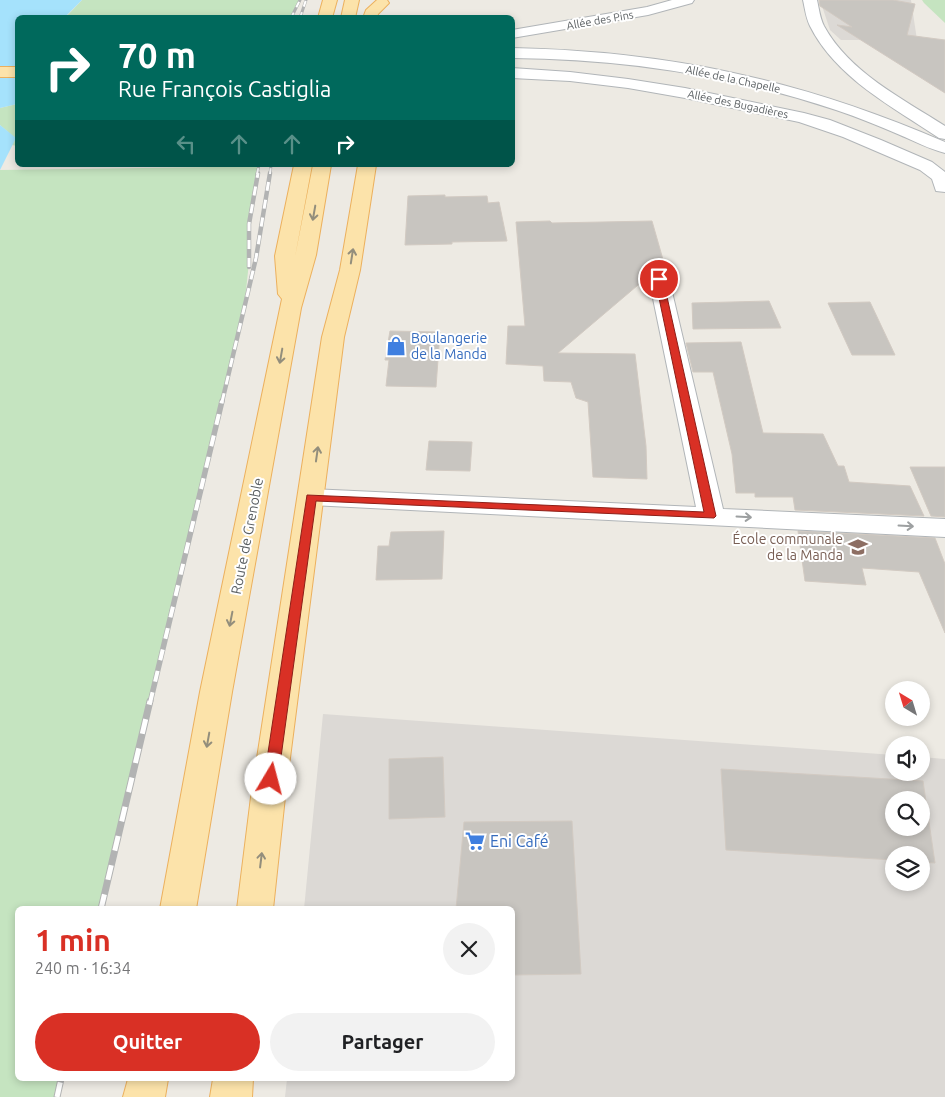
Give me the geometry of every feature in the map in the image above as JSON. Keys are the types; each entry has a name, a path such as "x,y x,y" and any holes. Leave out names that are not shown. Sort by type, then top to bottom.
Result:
{"main road":[{"path":"326,15 330,0"},
{"path":"349,15 352,0"},
{"path":"370,15 371,12 382,1"},
{"path":"381,15 382,1"},
{"path":"0,72 15,72"},
{"path":"290,308 285,256 302,167"},
{"name":"Route de Grenoble","path":"179,906 216,692 290,308 306,255 322,167"},
{"path":"254,906 334,338 350,270 367,167"},
{"path":"334,338 333,270 343,194"},
{"path":"144,1097 148,1081"},
{"path":"231,1097 233,1081"}],"street":[{"name":"Allée des Pins","path":"515,34 648,12 687,0"},
{"path":"810,0 816,24 831,47 856,71 945,134"},
{"name":"Allée de la Chapelle","path":"515,53 605,56 704,72 815,98 895,126 945,148"},
{"name":"Allée des Bugadières","path":"515,73 580,77 636,84 690,93 805,119 839,130 926,166 938,174 943,182 943,187"},
{"path":"895,126 919,116"},
{"path":"659,279 710,516"},
{"path":"311,497 945,528"}],"shaded area":[{"path":"820,0 911,0 917,40 841,40 830,30"},
{"path":"323,714 885,754 885,781 930,781 930,758 945,759 945,1097 285,1097 287,1081 515,1081 515,906 304,906"}],"green space":[{"path":"82,0 300,0 292,15 68,15"},
{"path":"922,0 945,0 945,23 924,3"},
{"path":"15,104 15,138 0,125 0,108"},
{"path":"259,167 249,224 249,262 245,300 102,906 15,906 15,1081 61,1081 57,1097 0,1097 0,170"}],"water":[{"path":"0,0 82,0 67,15 15,15 15,104 0,108"},
{"path":"0,125 15,137 15,140 0,170"}],"building":[{"path":"819,0 893,0 915,4 907,35 945,40 945,93 837,25 852,27 820,6"},
{"path":"445,195 445,197 487,196 488,203 499,202 507,241 405,245 408,196"},
{"path":"550,221 552,223 652,221 664,263 558,353 635,354 646,446 647,479 593,477 588,402 576,398 571,382 544,381 543,366 506,364 508,326 525,326 516,222"},
{"path":"769,301 781,328 693,329 692,303"},
{"path":"870,302 895,355 852,355 828,303"},
{"path":"390,331 440,332 436,387 386,386 389,360 385,360"},
{"path":"741,342 763,433 823,434 838,466 844,466 849,482 910,486 924,516 795,510 793,497 755,497 755,493 736,493 732,454 713,372 693,372 686,343"},
{"path":"429,441 472,442 470,471 426,470"},
{"path":"910,467 945,467 945,517 931,516"},
{"path":"444,531 442,579 376,580 378,546 389,546 391,532"},
{"path":"798,531 935,538 945,564 945,633 919,572 862,568 866,585 805,581"},
{"path":"443,757 445,817 389,819 389,759"},
{"path":"721,769 885,779 885,781 923,781 924,791 885,791 885,836 930,836 930,829 935,863 930,863 930,846 885,846 885,859 726,850"},
{"path":"572,821 581,974 515,975 515,906 456,906 464,822"}],"railway":[{"path":"292,15 300,0"},
{"path":"301,15 306,0"},
{"path":"257,174 259,167"},
{"path":"270,174 271,167"},
{"path":"249,267 249,224 258,173"},
{"path":"222,402 256,258 270,173"},
{"path":"150,703 222,401"},
{"path":"102,906 150,701"},
{"path":"57,1097 61,1081"}],"place":[{"name":"Boulangerie de la Manda","path":"396,346"},
{"name":"École communale de la Manda","path":"858,547"},
{"name":"Eni Café","path":"475,841"}],"route":[{"path":"271,779 311,497 710,516 659,279"}]}
